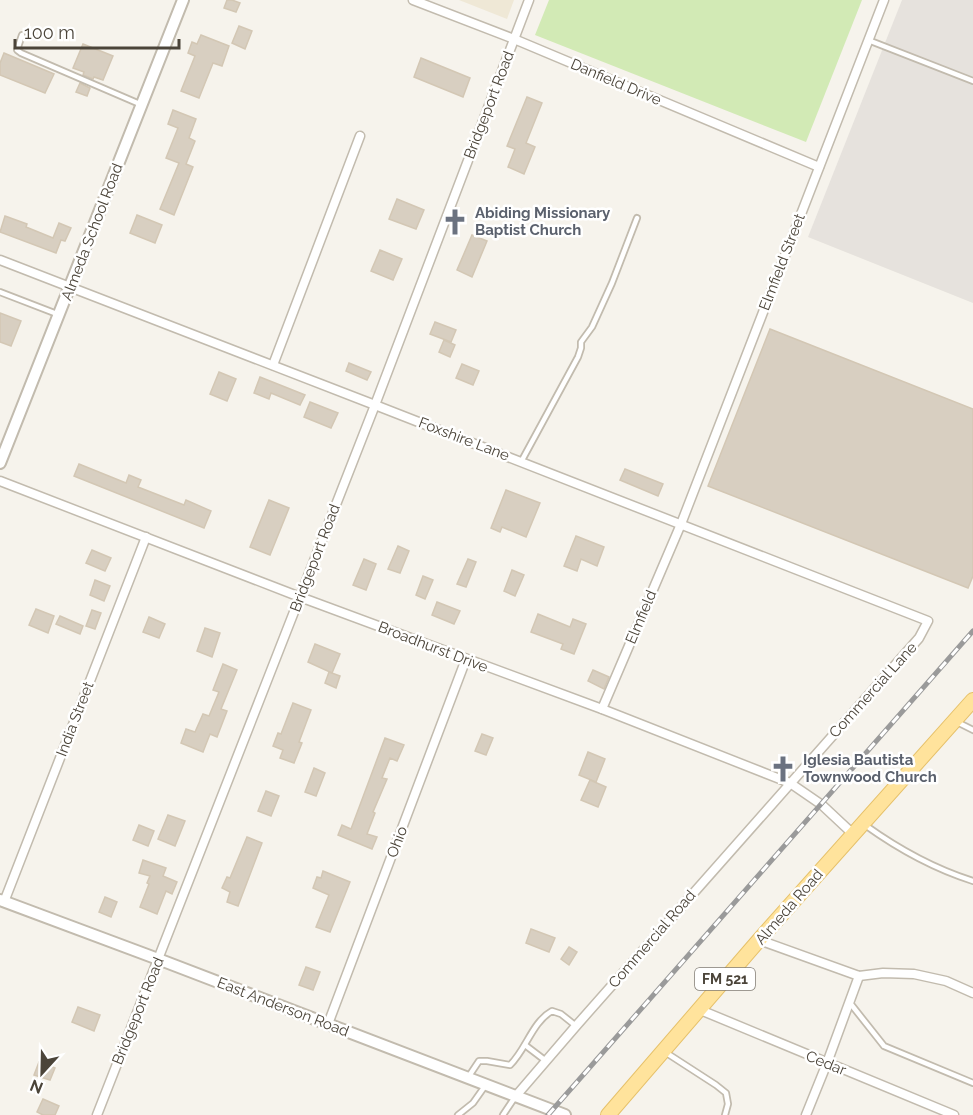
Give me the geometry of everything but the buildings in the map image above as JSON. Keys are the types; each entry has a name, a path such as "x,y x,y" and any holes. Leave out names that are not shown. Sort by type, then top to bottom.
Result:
{"main road":[{"name":"Almeda Road","path":"608,1115 698,1009 973,700"}],"street":[{"name":"Almeda School Road","path":"0,463 183,0"},
{"name":"Danfield Drive","path":"413,0 514,39 819,166"},
{"name":"Bridgeport Road","path":"97,1115 375,405 529,0"},
{"name":"Elmfield Street","path":"681,524 884,0"},
{"path":"273,365 360,136"},
{"name":"Foxshire Lane","path":"0,260 928,621"},
{"name":"Broadhurst Drive","path":"0,482 790,783 822,805 853,834"},
{"name":"Elmfield","path":"602,710 681,524"},
{"name":"India Street","path":"2,901 146,537"},
{"name":"Commercial Lane","path":"790,783 919,638 928,621"},
{"name":"Ohio","path":"328,1024 466,659"},
{"name":"Commercial Road","path":"515,1097 790,783"},
{"name":"East Anderson Road","path":"2,901 565,1115"},
{"path":"759,940 859,976 883,973 914,974 946,981 973,993"},
{"path":"806,1115 859,976"},
{"name":"Cedar","path":"698,1009 954,1115"}],"lane":[{"path":"22,35 17,50 142,105"},
{"path":"868,40 973,81"},
{"path":"521,462 578,357 581,342 601,308 637,218"},
{"path":"0,292 59,315"},
{"path":"955,721 973,730"},
{"path":"863,823 891,843 973,881"},
{"path":"850,1003 884,1046 973,1083"},
{"path":"467,1078 479,1061 510,1065 546,1014 552,1011 561,1014 576,1026"},
{"path":"525,1045 546,1061"},
{"path":"663,1051 726,1093 728,1104 725,1115"},
{"path":"459,1115 473,1103 485,1085"},
{"path":"503,1115 515,1097"}],"shaded area":[{"path":"459,0 514,0 507,19"},
{"path":"902,0 973,0 973,303 808,237"}],"green space":[{"path":"549,0 862,0 806,142 535,35"}],"railway":[{"path":"548,1115 973,631"}],"place":[{"name":"Abiding Missionary Baptist Church","path":"455,222"},
{"name":"Iglesia Bautista Townwood Church","path":"783,769"}]}
